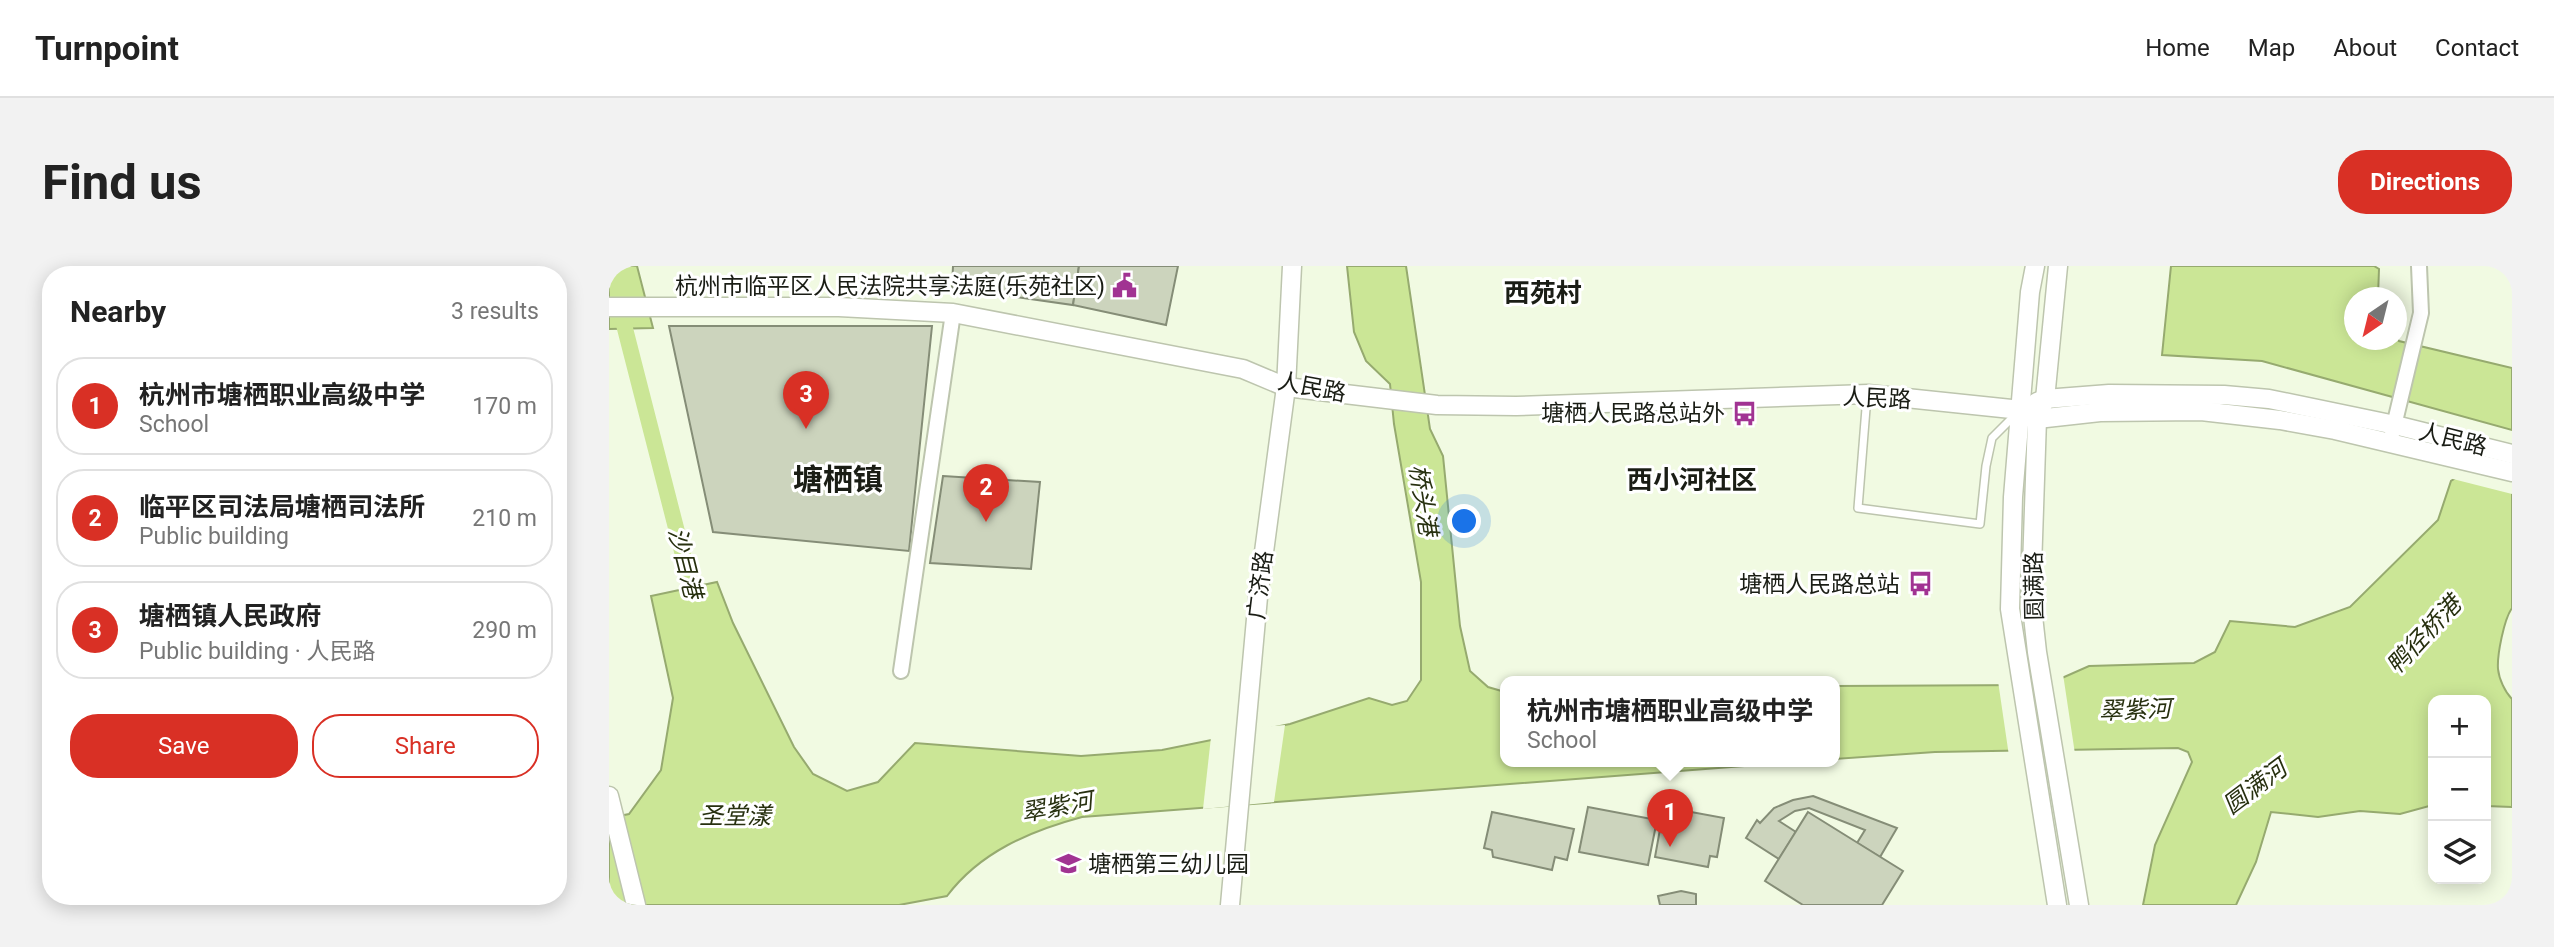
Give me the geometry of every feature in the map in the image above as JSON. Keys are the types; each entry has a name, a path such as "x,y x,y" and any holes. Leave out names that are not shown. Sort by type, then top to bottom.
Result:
{"street":[{"name":"广济路","path":"1230,905 1258,597 1286,387 1293,266"},
{"name":"圆满路","path":"2035,266 2030,292 2013,497 2010,609 2055,897"},
{"name":"圆满路","path":"2058,266 2045,398 2037,419 2031,598 2037,652 2079,905"},
{"path":"2392,434 2421,313 2419,266"},
{"name":"人民路","path":"609,307 839,307 953,313 1243,369 1286,387 1437,405 1516,406 1868,394 2021,410 2037,419 2100,412 2201,411 2485,446 2512,453"},
{"path":"901,671 953,313"},
{"name":"人民路","path":"2021,410 2045,398 2109,394 2224,395 2269,399 2512,472"},
{"path":"611,803 636,905"}],"lane":[{"path":"1868,394 1858,508 1980,524 1992,438 2021,410"}],"water":[{"path":"609,266 637,266 653,328 609,329"},
{"name":"圣堂漾","path":"1347,266 1406,266 1430,429 1443,456 1460,626 1470,671 1488,687 1500,691 1500,767 1732,767 1082,817 1007,845 975,867 947,896 899,905 609,905 609,818 629,814 661,770 673,698 651,596 717,582 733,623 794,747 813,774 847,791 878,782 915,743 1081,756 1162,750 1290,724 1369,698 1392,705 1407,701 1421,680 1421,582 1394,424 1390,384 1366,361 1354,332"},
{"path":"2171,266 2374,266 2379,269 2378,287 2344,287 2344,350 2407,350 2407,343 2512,368 2512,430 2262,361 2162,355"},
{"path":"2512,443 2512,608 2504,628 2498,663 2501,681 2512,699 2512,807 2491,806 2491,695 2428,695 2428,806 2400,814 2360,811 2318,817 2271,812 2256,862 2236,905 2143,905 2155,845 2192,762 2188,752 2178,748 1935,752 1840,759 1840,686 2035,685 2062,678 2089,666 2194,663 2215,652 2230,621 2295,627 2350,607 2438,520 2451,481"}],"pier":[{"path":"2510,440 2512,494 2449,478"},
{"path":"2063,674 2075,754 2009,756 1998,681 2035,681"},
{"path":"1285,725 1274,802 1203,809 1211,737 1259,727"}],"building":[{"path":"953,266 1079,266 1073,305 952,288"},
{"name":"杭州市临平区人民法院共享法庭(乐苑社区)","path":"1079,266 1178,266 1166,325 1073,305"},
{"path":"669,326 932,326 909,551 713,532"},
{"path":"943,476 1040,482 1031,569 930,563"},
{"path":"1813,796 1897,828 1880,857 1857,843 1865,830 1809,808 1795,811 1779,821 1796,832 1779,859 1746,838 1757,820 1760,823 1774,808"},
{"path":"1588,807 1657,820 1648,865 1579,852"},
{"path":"1664,807 1724,818 1717,857 1710,856 1708,867 1655,857"},
{"path":"1492,812 1574,829 1567,860 1555,857 1552,870 1493,857 1492,850 1484,848"},
{"path":"1808,812 1903,871 1882,905 1803,905 1765,881"},
{"path":"1681,891 1696,894 1696,905 1660,905 1658,896"}],"waterway":[{"name":"沙目港","path":"620,309 696,606"}],"place":[{"name":"杭州市临平区人民法院共享法庭(乐苑社区)","path":"1125,286"},
{"name":"塘栖人民路总站外","path":"1745,413"},
{"name":"塘栖镇人民政府","path":"806,429"},
{"name":"临平区司法局塘栖司法所","path":"986,522"},
{"name":"塘栖人民路总站","path":"1920,584"},
{"name":"杭州市塘栖职业高级中学","path":"1670,847"},
{"name":"塘栖第三幼儿园","path":"1068,864"}],"district":[{"name":"西苑村","path":"1543,293"},
{"name":"塘栖镇","path":"838,480"},
{"name":"西小河社区","path":"1692,480"}],"water label":[{"name":"桥头港","path":"1423,500"},
{"name":"鸭径桥港","path":"2424,635"},
{"name":"翠紫河","path":"2135,710"},
{"name":"圆满河","path":"2255,787"},
{"name":"翠紫河","path":"1057,807"}]}
